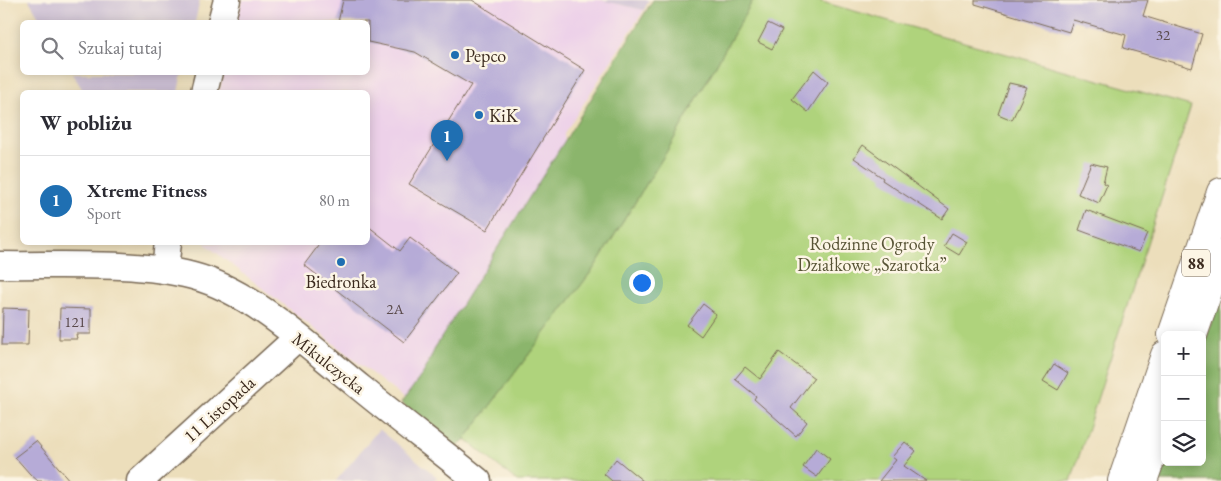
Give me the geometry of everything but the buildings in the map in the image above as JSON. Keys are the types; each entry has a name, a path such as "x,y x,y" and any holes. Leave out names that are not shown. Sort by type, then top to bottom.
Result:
{"main road":[{"name":"88","path":"1173,331 1221,192"},
{"name":"88","path":"1194,331 1221,254"},
{"path":"1122,481 1161,367"},
{"path":"1143,481 1164,421"}],"street":[{"path":"222,20 227,0"},
{"path":"204,90 208,75"},
{"path":"165,270 168,245"},
{"name":"Mikulczycka","path":"0,265 165,270 194,276 217,285 246,300 298,338 478,481"},
{"name":"11 Listopada","path":"140,481 298,338"}],"shaded area":[{"path":"29,0 200,0 195,20 41,20"},
{"path":"242,0 601,0 644,10 564,134 568,179 411,404 207,245 370,245 370,90 220,90 223,75 370,75 370,20 237,20"},
{"path":"601,0 649,0 644,10"},
{"path":"73,75 182,75 178,90 83,90"},
{"path":"379,429 437,477 433,481 336,481"}],"green space":[{"path":"653,0 753,0 667,151 594,268 465,439 455,449 401,403 424,372 436,346"},
{"name":"Rodzinne Ogrody Działkowe „Szarotka”","path":"753,0 815,0 1191,106 1071,481 517,481 465,439 594,268 667,151"},
{"path":"1221,295 1221,481 1156,481 1162,466 1206,466 1206,338"}],"place":[{"name":"Pepco","path":"455,55"},
{"name":"KiK","path":"479,115"},
{"name":"Xtreme Fitness","path":"447,161"},
{"name":"Biedronka","path":"341,262"}]}
